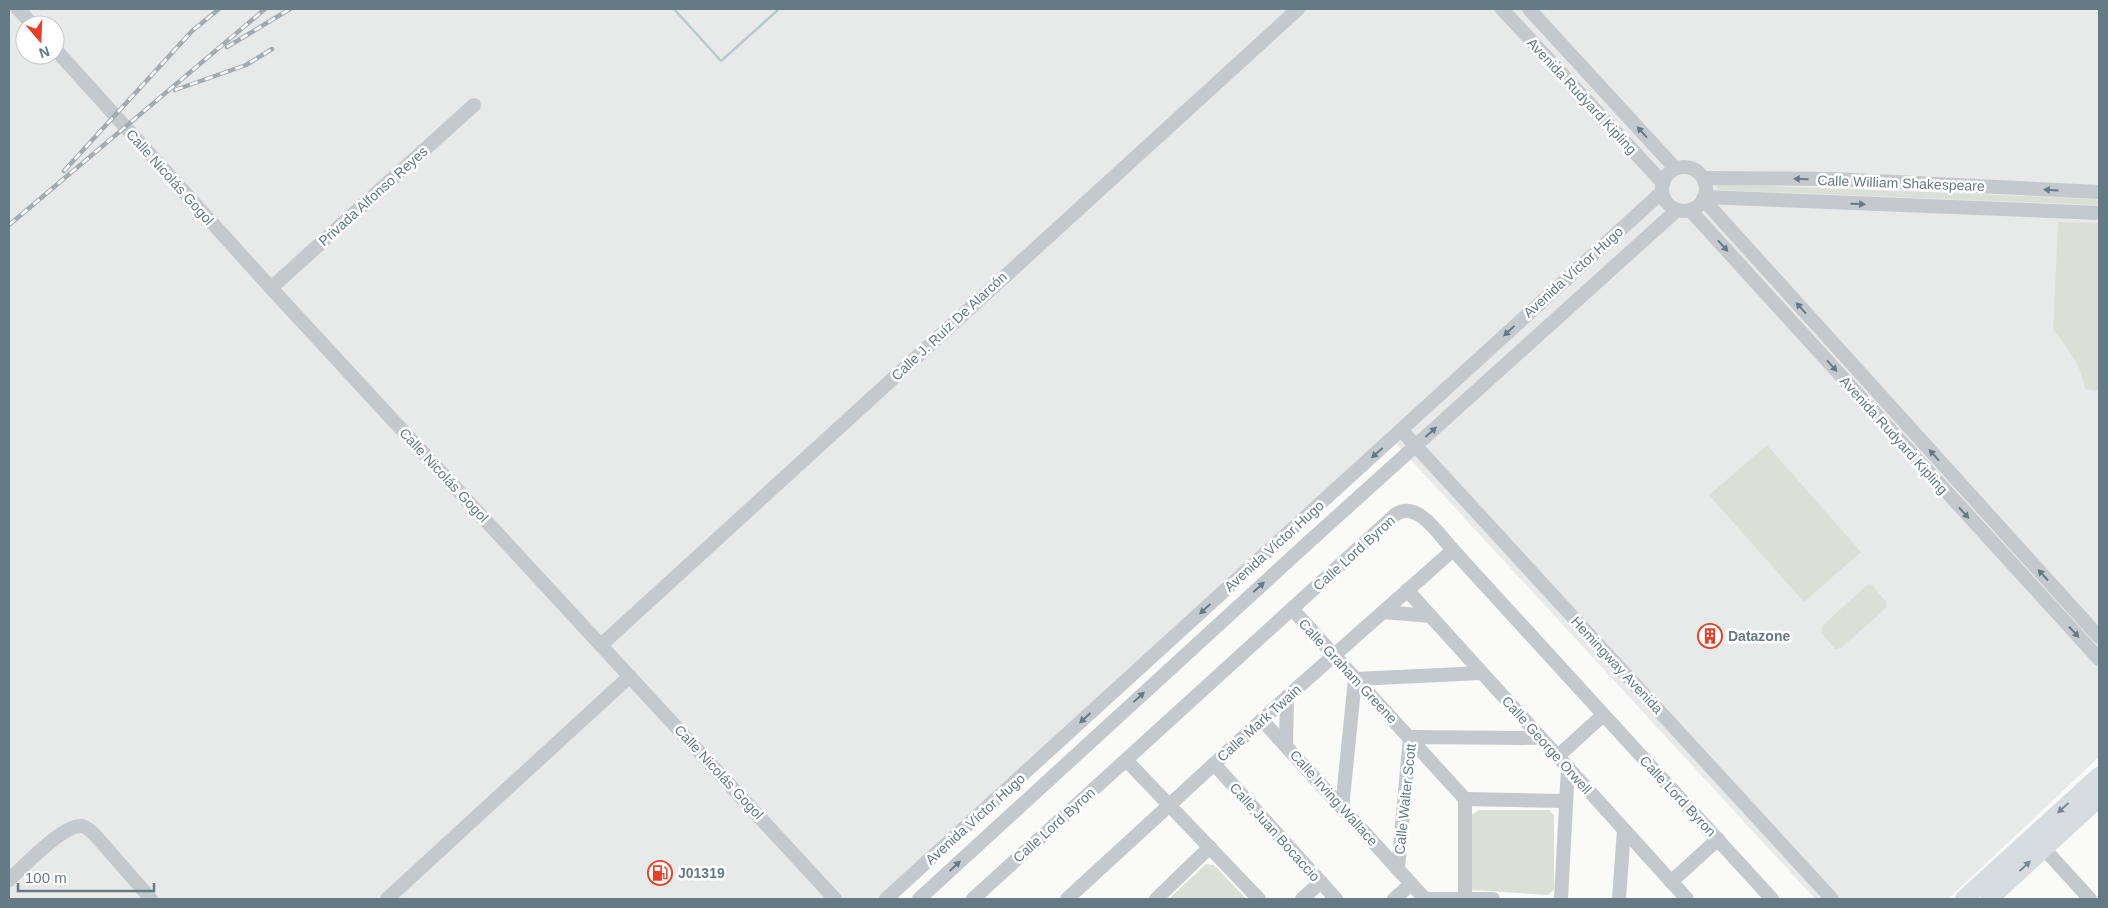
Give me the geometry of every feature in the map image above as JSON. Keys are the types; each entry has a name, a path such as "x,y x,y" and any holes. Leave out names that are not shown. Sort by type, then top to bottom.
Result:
{"main road":[{"path":"1999,896 2038,842 2099,776"},
{"path":"1964,899 2038,842 2097,805"}],"street":[{"name":"Calle J. Ruíz De Alarcón","path":"601,645 1298,9"},
{"name":"Avenida Rudyard Kipling","path":"1502,9 1662,187"},
{"name":"Avenida Rudyard Kipling","path":"1529,9 1675,168"},
{"name":"Calle Nicolás Gogol","path":"65,60 271,288 835,899"},
{"name":"Privada Alfonso Reyes","path":"271,288 474,105"},
{"path":"1686,166 1693,168 1703,178 1706,190 1704,198 1684,210 1667,203 1662,187 1670,172 1675,168 1686,166"},
{"name":"Calle William Shakespeare","path":"1703,178 1835,179 2099,192"},
{"name":"Avenida Víctor Hugo","path":"886,899 1297,524 1402,431 1662,187"},
{"name":"Avenida Rudyard Kipling","path":"1704,198 2099,637"},
{"name":"Calle William Shakespeare","path":"1704,198 2099,213"},
{"name":"Avenida Rudyard Kipling","path":"1684,210 2099,659"},
{"name":"Avenida Víctor Hugo","path":"919,899 1506,364 1684,210"},
{"path":"1490,348 1506,364"},
{"name":"Hemingway Avenida","path":"1402,431 1832,899"},
{"name":"Calle Lord Byron","path":"976,898 1400,511 1406,510 1417,513 1453,550 1602,716 1772,899"},
{"name":"Calle Mark Twain","path":"1067,899 1287,697 1453,550"},
{"name":"Calle George Orwell","path":"1407,590 1685,898"},
{"name":"Calle Graham Greene","path":"1292,609 1465,799"},
{"path":"1383,612 1430,616"},
{"path":"1342,808 1355,678 1482,674"},
{"path":"387,899 630,676"},
{"path":"1286,745 1287,697"},
{"path":"1558,756 1602,716"},
{"name":"Calle Irving Wallace","path":"1262,720 1425,899"},
{"name":"Calle Walter Scott","path":"1398,869 1410,737 1541,738"},
{"path":"1126,760 1258,899"},
{"name":"Calle Juan Bocaccio","path":"1214,764 1336,899"},
{"path":"1561,899 1564,801 1568,768"},
{"path":"1464,898 1465,799 1564,801"},
{"path":"9,880 62,832 81,826 88,828 95,835 151,899"},
{"path":"1619,899 1624,830"},
{"path":"1671,882 1718,839"},
{"path":"2038,842 2090,899"},
{"path":"1156,899 1210,847"},
{"path":"1302,899 1320,882"},
{"path":"1394,899 1411,884"},
{"path":"1425,899 1493,899"}],"shaded area":[{"path":"9,9 2099,9 2099,757 1948,899 1815,899 1387,434 885,899 9,899"},
{"path":"1716,184 2099,199 2099,205 1718,190"},
{"path":"2058,222 2099,223 2099,391 2085,389 2081,373 2073,357 2053,330"},
{"path":"1767,445 1861,552 1804,602 1709,495"},
{"path":"1867,585 1873,586 1886,602 1886,608 1841,648 1835,649 1821,632 1822,626"},
{"path":"1479,810 1549,810 1554,815 1554,890 1547,895 1472,890 1471,815"},
{"path":"1206,864 1214,865 1246,899 1169,899"}],"waterway":[{"path":"674,9 721,61 779,9"}],"railway":[{"path":"64,171 192,31 219,9"},
{"path":"9,225 265,9"},
{"path":"227,47 290,9"},
{"path":"175,90 246,65 272,49"}],"place":[{"name":"Datazone","path":"1710,636"},
{"name":"J01319","path":"660,873"}]}
